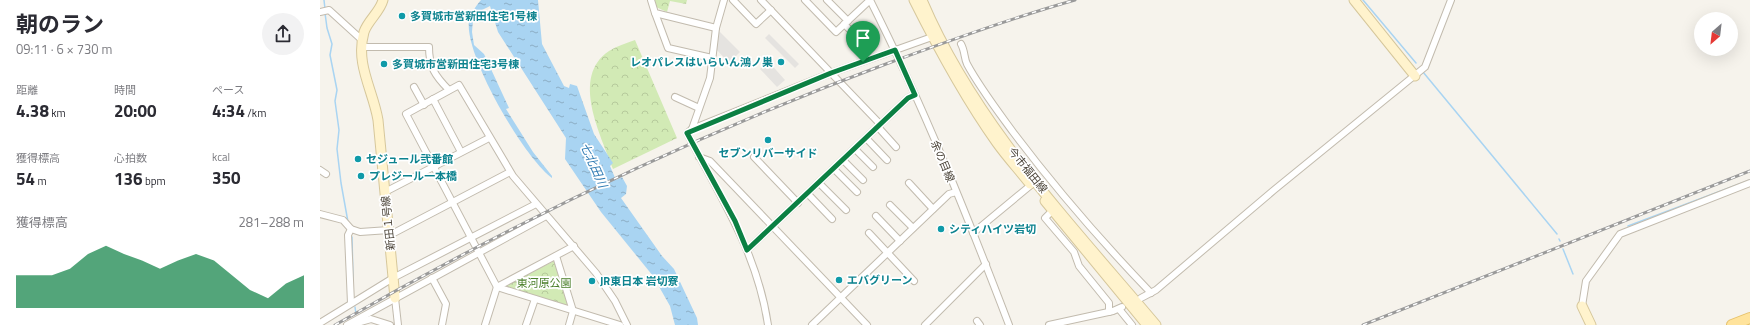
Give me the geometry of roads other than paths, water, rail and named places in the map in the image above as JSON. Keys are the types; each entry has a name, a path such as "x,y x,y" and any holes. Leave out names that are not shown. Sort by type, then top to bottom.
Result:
{"main road":[{"name":"今市福田線","path":"914,0 932,37 975,110 998,144 1147,325"},
{"name":"今市福田線","path":"922,0 952,59 1004,140 1156,325"},
{"path":"1354,0 1415,76"},
{"path":"362,44 369,22 384,1"},
{"name":"新田１号線","path":"362,44 363,70 376,109 378,120 395,298"},
{"path":"1582,306 1591,325"},
{"path":"1732,325 1750,318"}],"street":[{"path":"651,0 668,48 712,58"},
{"path":"692,130 710,78 716,28 724,0"},
{"path":"733,0 756,24 771,10"},
{"path":"761,0 831,73 896,147"},
{"path":"805,0 836,32 870,0"},
{"path":"827,0 868,48"},
{"name":"余の目線","path":"870,0 895,50 912,96 953,193 973,233 983,267 1009,325"},
{"path":"1141,298 1151,293 1415,76 1428,62 1434,40 1451,0"},
{"path":"321,12 329,10 362,44 429,47 429,62 438,79 449,90"},
{"path":"655,13 716,28"},
{"path":"768,325 757,277 747,250 732,215 687,133 831,73 932,37"},
{"path":"961,44 965,50 966,63 992,103 1028,152 1083,220 1151,293"},
{"path":"620,325 611,324 497,287 406,114 459,85 510,172 546,216 574,246 611,295 627,325"},
{"path":"414,87 424,105"},
{"path":"747,250 912,96"},
{"path":"675,97 699,108"},
{"path":"433,99 461,152"},
{"path":"385,192 489,138"},
{"path":"866,138 887,160"},
{"path":"855,149 873,167"},
{"path":"699,157 710,161 774,226 867,325"},
{"path":"754,157 798,202"},
{"path":"843,160 863,180"},
{"path":"834,169 856,192"},
{"path":"320,170 326,174"},
{"path":"321,216 343,220 351,229 360,232 389,233 510,172"},
{"path":"819,183 846,210"},
{"path":"909,183 933,209"},
{"path":"1582,306 1586,281 1620,234 1750,183"},
{"path":"973,233 1031,185"},
{"path":"812,325 933,209 953,193"},
{"path":"808,194 832,219"},
{"path":"320,323 393,278 536,204"},
{"path":"890,205 913,228"},
{"path":"1052,211 1045,218 1074,252 1079,266 1109,303 1109,312"},
{"path":"348,325 546,216"},
{"path":"876,216 900,241"},
{"path":"351,229 348,235 351,303"},
{"path":"869,233 914,281"},
{"path":"485,325 497,287 574,246"},
{"path":"556,256 573,311 569,325"},
{"path":"925,325 983,267"},
{"path":"432,278 446,304 442,325"},
{"name":"新田１号線","path":"395,298 398,325"},
{"path":"526,325 534,299"},
{"path":"1049,325 1109,312 1120,308 1132,325"},
{"path":"348,325 371,319 390,325"}],"water":[{"name":"七北田川","path":"481,0 538,0 542,44 564,86 569,88 570,84 577,86 594,134 613,163 610,166 616,180 622,177 627,186 626,194 621,198 662,256 674,269 697,318 698,325 675,325 670,306 653,276 601,212 565,159 566,138 498,32 490,6 480,11 473,20 472,32 474,45 484,54 509,108 506,109 533,152 552,178 540,167 512,128 498,105 486,80 476,57 470,37 469,21"}],"waterway":[{"path":"324,0 325,9"},
{"path":"1363,0 1416,63"},
{"path":"325,13 327,28 332,44 330,55 337,90 335,101 339,130 337,149 348,222"},
{"path":"1423,72 1557,234"},
{"path":"1628,226 1750,180"},
{"path":"352,237 353,280"},
{"path":"1563,249 1573,274"},
{"path":"355,307 356,314"}],"railway":[{"path":"335,325 401,288 536,217 674,151 815,91 886,64 1003,22 1075,0"},
{"path":"1363,325 1750,171"}],"place":[{"name":"多賀城市営新田住宅1号棟","path":"402,16"},
{"name":"レオパレスはいらいん鴻ノ巣","path":"781,62"},
{"name":"多賀城市営新田住宅3号棟","path":"384,64"},
{"name":"セブンリバーサイド","path":"768,140"},
{"name":"セジュール弐番館","path":"358,159"},
{"name":"プレジール一本橋","path":"361,176"},
{"name":"シティハイツ岩切","path":"941,229"},
{"name":"エバグリーン","path":"839,280"},
{"name":"JR東日本 岩切寮","path":"592,281"}],"park label":[{"name":"東河原公園","path":"544,283"}]}
